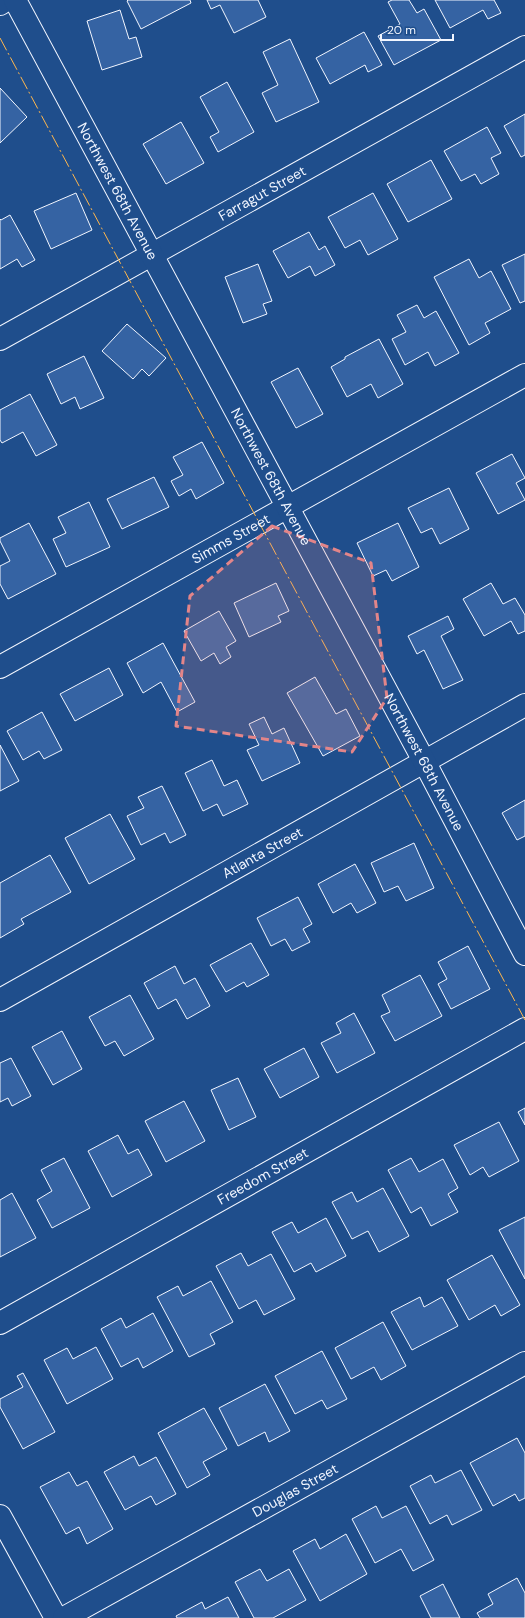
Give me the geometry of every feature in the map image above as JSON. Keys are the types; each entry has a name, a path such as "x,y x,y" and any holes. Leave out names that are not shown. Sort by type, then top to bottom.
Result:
{"street":[{"path":"0,4 6,0"},
{"name":"Northwest 68th Avenue","path":"16,0 424,761 525,954"},
{"name":"Farragut Street","path":"0,339 525,47"},
{"name":"Simms Street","path":"0,667 525,375"},
{"name":"Atlanta Street","path":"0,1000 525,704"},
{"name":"Freedom Street","path":"0,1324 525,1029"},
{"name":"Douglas Street","path":"64,1618 525,1363"},
{"path":"0,1516 56,1618"}],"highlighted area":[{"path":"272,526 371,563 387,698 352,752 176,726 190,596"}],"building":[{"path":"190,0 191,3 141,29 127,1"},
{"path":"207,0 258,0 266,17 234,33 220,5 211,9"},
{"path":"392,0 409,0 417,13 424,9 441,40 394,65 378,36 400,24 388,2"},
{"path":"435,0 494,0 501,13 488,19 483,10 450,28"},
{"path":"120,10 129,39 136,37 142,57 102,70 87,21"},
{"path":"364,32 382,65 368,72 365,65 330,84 316,58"},
{"path":"290,39 319,102 276,122 262,93 278,85 263,52"},
{"path":"227,82 254,132 218,152 210,137 219,132 200,97"},
{"path":"0,88 27,117 0,143"},
{"path":"525,114 525,155 521,157 504,126"},
{"path":"181,122 204,163 166,184 143,144"},
{"path":"487,127 501,153 491,158 499,174 481,184 475,174 461,181 444,151"},
{"path":"431,160 452,199 408,222 387,184"},
{"path":"76,193 92,230 51,249 34,211"},
{"path":"373,193 398,239 368,255 360,240 345,248 328,217"},
{"path":"10,215 35,260 22,267 17,259 0,269 0,219 1,220"},
{"path":"309,232 319,250 325,246 335,265 315,276 310,266 288,278 273,251"},
{"path":"525,254 525,301 520,303 502,265"},
{"path":"469,259 479,278 491,271 511,309 485,323 490,333 469,345 434,277"},
{"path":"258,264 272,301 263,304 267,314 243,323 225,277"},
{"path":"417,305 424,318 436,311 459,353 435,366 428,352 405,365 392,339 406,332 397,315"},
{"path":"127,324 166,358 149,376 142,369 133,379 102,351"},
{"path":"379,339 403,384 378,398 371,384 347,397 331,367 345,359 345,357"},
{"path":"84,356 104,398 80,409 75,397 61,404 47,374"},
{"path":"298,368 323,414 296,428 271,382"},
{"path":"30,394 57,445 36,456 23,432 2,443 0,440 0,410"},
{"path":"202,442 224,483 196,499 191,489 179,496 171,481 183,475 173,457"},
{"path":"512,454 525,478 516,483 525,500 498,514 476,473"},
{"path":"154,477 169,507 122,529 107,499"},
{"path":"449,488 469,529 440,544 432,528 421,533 408,508"},
{"path":"89,502 110,547 66,567 53,539 66,533 58,517"},
{"path":"29,523 56,574 8,599 0,584 0,566 10,561 0,538"},
{"path":"398,523 419,567 392,581 386,570 373,576 357,543"},
{"path":"276,583 289,611 278,616 281,622 249,637 234,603"},
{"path":"491,583 503,604 515,598 525,615 525,631 518,634 511,621 484,636 463,599"},
{"path":"219,611 236,641 226,647 231,657 220,664 214,653 201,661 184,631"},
{"path":"448,616 454,629 441,636 463,680 443,689 424,650 417,654 408,636"},
{"path":"163,643 195,702 177,712 161,682 143,693 127,663"},
{"path":"109,668 123,695 75,721 60,694"},
{"path":"315,677 336,714 346,709 360,736 323,756 287,693"},
{"path":"42,712 62,750 44,759 39,751 23,760 7,731"},
{"path":"264,717 272,734 284,728 300,763 262,781 247,750 259,745 249,724"},
{"path":"0,745 19,781 0,791"},
{"path":"212,760 224,786 237,780 248,804 223,816 217,804 203,811 185,773"},
{"path":"162,786 186,835 170,843 165,833 141,845 127,816 144,808 138,797"},
{"path":"525,800 525,836 517,840 502,813"},
{"path":"110,814 135,859 89,884 65,838"},
{"path":"414,843 434,888 406,901 398,886 384,892 371,863"},
{"path":"50,855 71,892 21,919 24,924 0,938 0,883"},
{"path":"355,864 376,903 357,913 351,903 333,913 318,884"},
{"path":"298,897 312,924 303,929 310,942 292,951 285,939 271,946 257,918"},
{"path":"251,943 269,975 247,987 244,982 226,992 210,965"},
{"path":"468,946 490,989 451,1009 438,984 447,979 438,962"},
{"path":"175,966 184,984 195,978 210,1006 187,1019 176,999 158,1009 144,983"},
{"path":"420,975 442,1016 395,1041 381,1016 390,1012 382,995"},
{"path":"130,995 154,1039 124,1056 115,1041 105,1046 89,1017"},
{"path":"354,1013 375,1053 337,1073 321,1043 341,1033 336,1023"},
{"path":"62,1031 82,1069 53,1085 32,1047"},
{"path":"304,1048 319,1077 280,1098 264,1069"},
{"path":"11,1058 31,1096 12,1106 8,1098 0,1102 0,1063"},
{"path":"238,1078 256,1117 229,1130 211,1090"},
{"path":"184,1101 205,1141 166,1162 145,1121"},
{"path":"525,1108 525,1125 518,1112"},
{"path":"499,1122 519,1161 489,1177 483,1167 470,1175 454,1145"},
{"path":"118,1135 128,1154 138,1149 152,1175 112,1197 88,1151"},
{"path":"64,1158 90,1208 52,1228 37,1200 52,1191 41,1170"},
{"path":"411,1158 419,1172 443,1159 458,1188 448,1194 458,1212 431,1226 421,1207 411,1213 388,1170"},
{"path":"383,1188 409,1236 379,1252 368,1231 352,1239 332,1202 352,1192 357,1202"},
{"path":"12,1193 36,1238 0,1257 0,1200"},
{"path":"525,1217 525,1279 499,1230"},
{"path":"326,1218 346,1256 316,1272 311,1263 294,1272 272,1232 292,1222 298,1233"},
{"path":"241,1253 248,1266 271,1254 295,1299 264,1315 256,1300 239,1309 216,1266"},
{"path":"492,1255 520,1305 501,1316 495,1305 469,1320 447,1280"},
{"path":"211,1281 233,1322 210,1334 215,1344 189,1357 157,1297 178,1286 183,1296"},
{"path":"420,1297 424,1307 442,1297 458,1326 412,1350 391,1312"},
{"path":"153,1313 173,1351 143,1368 138,1358 121,1367 101,1329 121,1318 126,1328"},
{"path":"383,1322 406,1366 381,1380 374,1367 351,1379 335,1348"},
{"path":"96,1347 113,1379 67,1404 44,1360 67,1348 73,1359"},
{"path":"322,1351 347,1399 327,1409 322,1400 295,1414 275,1376"},
{"path":"23,1373 55,1432 23,1449 0,1407 0,1399 23,1387 17,1376"},
{"path":"265,1384 290,1431 269,1442 265,1432 238,1446 219,1408"},
{"path":"204,1408 227,1449 203,1462 210,1475 187,1488 158,1433"},
{"path":"517,1438 525,1453 525,1498 519,1501 515,1494 493,1506 470,1463"},
{"path":"134,1456 139,1466 156,1457 176,1494 156,1505 151,1496 125,1510 104,1472"},
{"path":"461,1470 482,1510 452,1525 447,1515 430,1524 410,1486 431,1475 435,1483"},
{"path":"69,1472 77,1486 87,1481 113,1529 87,1544 79,1527 66,1534 40,1487"},
{"path":"376,1506 382,1518 406,1506 434,1560 413,1571 401,1549 375,1563 352,1519"},
{"path":"346,1534 367,1574 320,1601 293,1551 315,1539 320,1549"},
{"path":"260,1569 267,1581 289,1569 306,1600 273,1618 254,1618 235,1582"},
{"path":"517,1578 525,1593 525,1618 480,1618 477,1613 493,1604 488,1594"},
{"path":"443,1584 460,1618 431,1618 420,1596"},
{"path":"228,1597 239,1618 177,1618 176,1616 202,1602 205,1609"}],"power":[{"path":"0,38 525,1020"}]}
